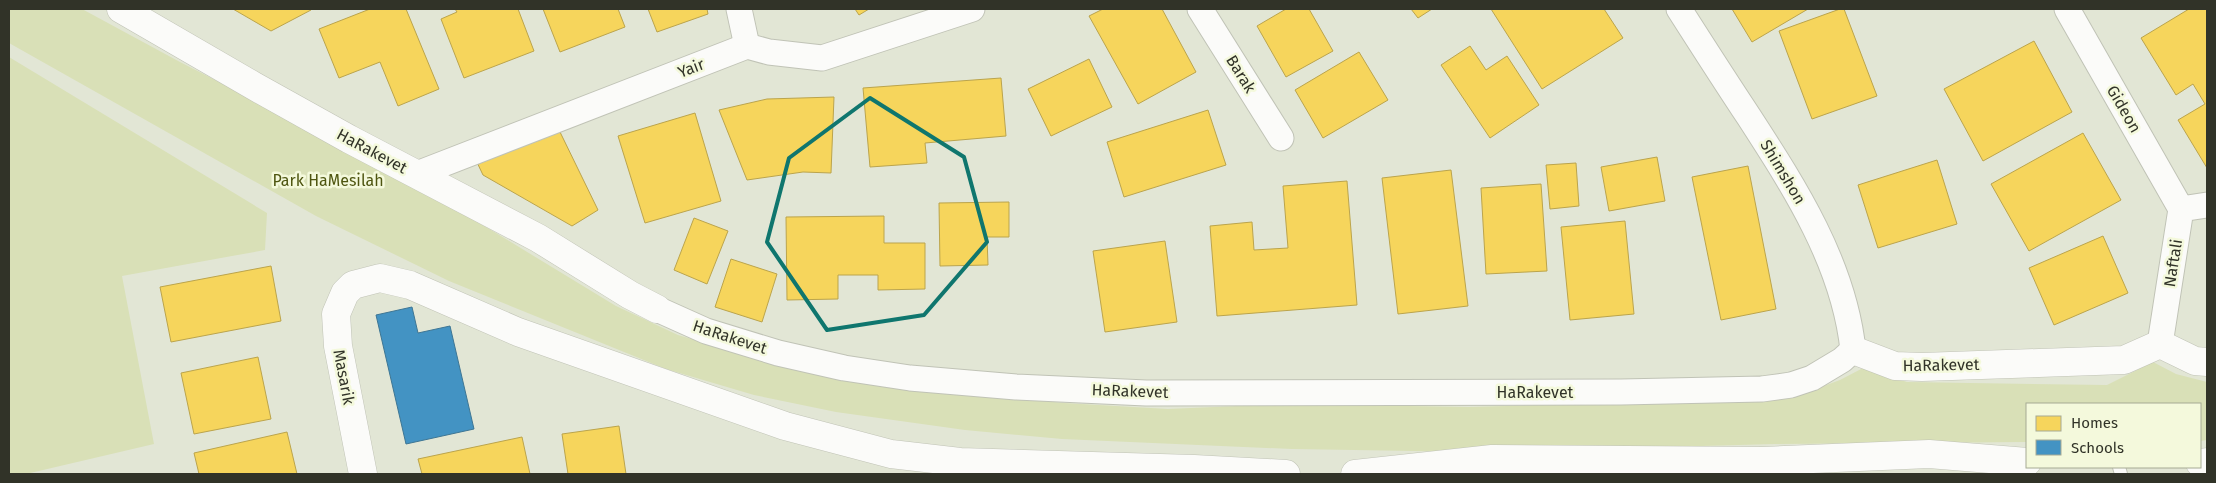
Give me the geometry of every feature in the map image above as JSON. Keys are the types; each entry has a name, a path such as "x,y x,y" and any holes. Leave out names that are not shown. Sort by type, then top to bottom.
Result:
{"street":[{"name":"HaRakevet","path":"122,9 254,86 538,238 630,295 657,309 706,331 778,353 844,368 910,378 1016,387 1146,393 1601,392 1762,389 1791,385 1812,378 1842,360 1853,350 1895,366 1922,367 2124,360 2160,344"},
{"path":"739,9 747,46 770,52 822,58 972,9"},
{"name":"Barak","path":"1200,9 1281,138"},
{"name":"Shimshon","path":"1679,9 1774,155 1816,229 1848,317 1853,350"},
{"name":"Gideon","path":"2067,9 2181,209"},
{"name":"Yair","path":"417,174 747,46"},
{"path":"2181,209 2207,205"},
{"name":"Naftali","path":"2160,344 2181,209"},
{"name":"Masarik","path":"363,474 336,329 336,314 345,293 353,284 380,278 394,280 518,332 785,426 891,454 960,462 1061,467 1194,469 1286,474"},
{"path":"2160,344 2195,361 2207,362"},
{"path":"1354,474 1492,459 1627,467 1929,454 2026,462"}],"highlighted area":[{"path":"870,98 964,157 987,242 924,315 827,330 767,242 789,158"}],"green space":[{"name":"Park HaMesilah","path":"9,9 82,9 180,62 350,149 491,230 616,306 678,335 763,360 969,394 1064,403 1168,409 1285,404 1469,407 1723,400 1797,396 1840,380 1863,368 1907,382 2107,385 2153,362 2176,374 2207,382 2207,440 2201,441 2201,403 2026,403 2026,442 1775,444 1477,452 1292,449 1062,439 965,430 836,412 754,395 666,369 449,281 316,216 9,43"},
{"path":"9,57 267,213 265,250 122,276 154,444 26,474 9,474"}],"building: Homes":[{"path":"233,9 311,9 311,10 271,31"},
{"path":"370,9 406,9 439,89 398,106 380,62 339,78 319,29"},
{"path":"455,9 518,9 534,51 464,78 441,19 457,12"},
{"path":"543,9 618,9 625,27 560,52"},
{"path":"648,9 707,9 708,14 657,32"},
{"path":"855,9 869,9 859,15"},
{"path":"1103,9 1162,9 1196,72 1138,104 1089,16"},
{"path":"1286,9 1309,9 1333,51 1286,77 1257,26"},
{"path":"1411,9 1432,9 1418,18"},
{"path":"1491,9 1604,9 1623,38 1542,89"},
{"path":"1732,9 1808,9 1752,42"},
{"path":"1844,9 1877,96 1812,119 1779,31"},
{"path":"2189,9 2207,9 2207,168 2178,120 2205,104 2193,84 2176,95 2141,38"},
{"path":"2034,41 2072,112 1983,161 1944,89"},
{"path":"1470,46 1486,70 1507,56 1539,105 1490,138 1441,65"},
{"path":"1359,52 1388,100 1323,138 1295,90"},
{"path":"1089,59 1112,107 1051,136 1028,89"},
{"path":"1001,78 1006,136 925,143 927,163 870,167 863,88"},
{"path":"834,97 831,173 803,172 747,180 719,110 767,99"},
{"path":"1208,110 1226,165 1124,197 1107,142"},
{"path":"695,113 721,201 645,223 618,136"},
{"path":"560,132 598,210 572,226 483,175 474,156"},
{"path":"2083,133 2121,200 2029,251 1991,184"},
{"path":"1657,157 1665,201 1609,211 1601,167"},
{"path":"1937,160 1957,224 1878,248 1858,185"},
{"path":"1576,163 1579,206 1550,209 1546,165"},
{"path":"1748,166 1776,309 1721,320 1692,177"},
{"path":"1451,170 1468,306 1398,314 1382,178"},
{"path":"1347,181 1357,305 1217,316 1210,226 1252,222 1254,250 1288,248 1283,186"},
{"path":"1541,184 1547,271 1486,274 1481,188"},
{"path":"1009,202 1009,237 987,237 988,265 940,266 939,203"},
{"path":"884,216 884,243 925,243 925,289 878,290 878,275 838,275 838,299 787,300 786,217"},
{"path":"694,218 728,231 707,284 674,270"},
{"path":"1625,221 1634,314 1570,320 1561,227"},
{"path":"2103,236 2128,293 2054,325 2029,268"},
{"path":"1165,241 1177,322 1105,332 1093,251"},
{"path":"731,259 777,274 762,322 715,307"},
{"path":"271,266 281,321 171,342 160,287"},
{"path":"258,357 271,419 194,434 181,373"},
{"path":"619,426 626,474 568,474 562,434"},
{"path":"287,432 297,474 199,474 194,453"},
{"path":"522,437 530,474 422,474 418,459"}],"building: Schools":[{"path":"412,307 418,333 450,326 474,429 406,444 376,315"}]}
